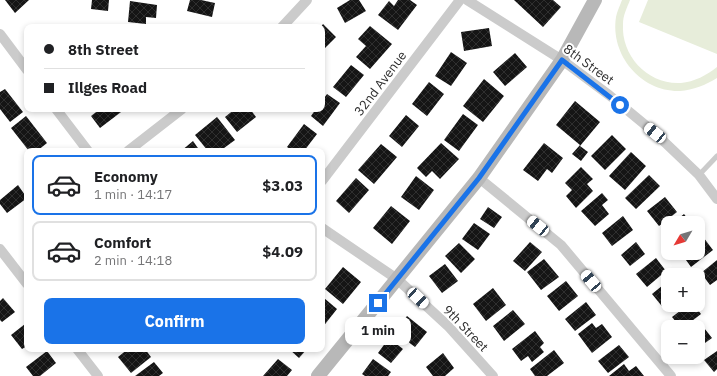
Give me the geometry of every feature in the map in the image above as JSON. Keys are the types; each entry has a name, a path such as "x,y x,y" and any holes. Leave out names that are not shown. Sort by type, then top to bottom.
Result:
{"street":[{"path":"285,24 307,0"},
{"name":"32nd Avenue","path":"325,177 460,0"},
{"name":"8th Street","path":"467,0 562,60 609,95 655,133 699,175 717,199"},
{"path":"318,376 479,178 562,60 596,0"},
{"path":"0,34 24,66"},
{"path":"58,112 86,148"},
{"path":"132,148 178,112"},
{"path":"479,178 561,245 671,376"},
{"name":"9th Street","path":"325,230 397,279 448,326 493,376"},
{"path":"0,249 24,280"},
{"path":"79,352 98,376"}],"lane":[{"path":"699,175 717,156"}],"green space":[{"path":"622,0 630,0 623,21 624,36 627,47 639,66 648,74 669,82 681,83 700,78 717,67 717,78 699,87 680,91 666,90 641,78 631,69 623,57 618,45 615,31 616,17"},
{"path":"648,0 717,0 717,54 639,22"}],"building":[{"path":"5,0 29,0 15,13"},
{"path":"92,0 109,0 108,11 91,9"},
{"path":"190,0 201,0 215,3 212,17 187,11"},
{"path":"350,0 359,0 366,11 345,23 337,8"},
{"path":"398,0 410,0 417,5 398,30 378,15 389,1 394,6"},
{"path":"514,0 553,0 561,7 543,27"},
{"path":"130,1 157,5 156,18 146,17 146,24 128,22"},
{"path":"325,26 336,37 325,48"},
{"path":"370,26 392,44 370,69 356,57 366,46 358,39"},
{"path":"489,28 492,46 464,51 461,32"},
{"path":"451,52 467,63 451,86 435,76"},
{"path":"515,53 527,67 505,86 493,72"},
{"path":"351,65 364,75 346,97 333,87"},
{"path":"484,79 504,96 483,122 463,106"},
{"path":"429,82 444,94 427,116 412,104"},
{"path":"5,89 23,112 10,122 0,109 0,92"},
{"path":"327,94 340,103 323,126 311,116 314,112 325,112 325,97"},
{"path":"575,101 600,122 580,146 588,152 581,161 572,154 580,145 556,125"},
{"path":"96,112 121,112 100,128 91,116"},
{"path":"231,112 252,112 256,117 237,132 225,117"},
{"path":"463,114 478,125 459,151 444,140"},
{"path":"406,115 419,126 402,147 389,136"},
{"path":"26,116 47,143 41,148 27,148 11,128"},
{"path":"217,117 235,140 224,148 206,148 195,135"},
{"path":"304,124 317,134 306,148 287,147"},
{"path":"612,135 626,149 605,170 591,156"},
{"path":"193,141 198,148 185,148"},
{"path":"441,143 459,159 440,179 432,171 426,177 417,168"},
{"path":"544,143 563,158 552,173 547,169 538,181 523,170"},
{"path":"381,144 397,157 374,184 358,170"},
{"path":"631,152 646,166 625,190 609,176"},
{"path":"581,167 593,179 587,184 593,191 576,208 566,196 572,190 565,183"},
{"path":"649,175 660,186 636,209 625,198"},
{"path":"416,176 434,190 419,210 401,197"},
{"path":"356,178 369,190 349,213 336,201"},
{"path":"18,185 24,194 24,200 7,213 0,204 0,200"},
{"path":"602,193 608,200 602,205 609,214 595,226 581,211"},
{"path":"665,197 677,212 672,216 661,216 661,224 659,226 647,211"},
{"path":"391,206 410,221 392,244 373,228"},
{"path":"488,207 502,217 494,228 480,219"},
{"path":"623,216 633,230 612,246 602,233"},
{"path":"474,223 490,234 478,250 462,239"},
{"path":"705,240 713,250 705,256"},
{"path":"530,242 542,252 525,271 513,261"},
{"path":"636,242 645,254 630,266 621,255"},
{"path":"459,243 475,259 461,273 445,256"},
{"path":"656,258 664,268 661,268 661,275 647,287 636,274"},
{"path":"544,259 559,277 541,290 527,272"},
{"path":"686,260 700,260 691,267"},
{"path":"717,260 717,280 710,285 705,278 705,270"},
{"path":"445,264 458,281 442,293 429,276"},
{"path":"343,267 361,282 343,304 325,289"},
{"path":"566,281 578,296 559,311 547,296"},
{"path":"661,287 661,305 652,294"},
{"path":"493,288 506,305 486,321 473,304"},
{"path":"3,298 15,312 2,322 0,320 0,301"},
{"path":"325,299 337,309 325,324"},
{"path":"586,302 596,315 575,331 565,319"},
{"path":"513,310 525,324 504,341 493,326"},
{"path":"679,312 699,312 701,314 693,320 674,320 672,317"},
{"path":"407,316 427,332 415,347 395,332"},
{"path":"592,323 596,328 602,324 612,337 592,353 578,334"},
{"path":"24,325 24,348 22,349 11,335"},
{"path":"705,329 712,338 705,343"},
{"path":"535,331 544,343 540,347 544,352 532,362 528,356 521,361 512,349"},
{"path":"389,338 403,349 391,363 378,353"},
{"path":"619,345 629,357 608,373 598,361"},
{"path":"554,350 564,363 547,376 535,376 530,369"},
{"path":"717,351 717,369 714,372 705,361 705,359"},
{"path":"46,352 48,352 56,363 40,376 33,376 26,367"},
{"path":"124,352 147,352 151,357 131,373 118,357"},
{"path":"292,352 304,352 299,358"},
{"path":"443,353 454,368 445,376 433,376 426,367"},
{"path":"278,359 292,370 287,376 263,376"},
{"path":"373,359 391,372 388,376 365,376 362,374"},
{"path":"154,362 163,373 159,376 135,376"},
{"path":"624,364 629,371 636,366 644,376 609,376"}],"route":[{"path":"378,303 479,178 562,60 620,105"}]}
